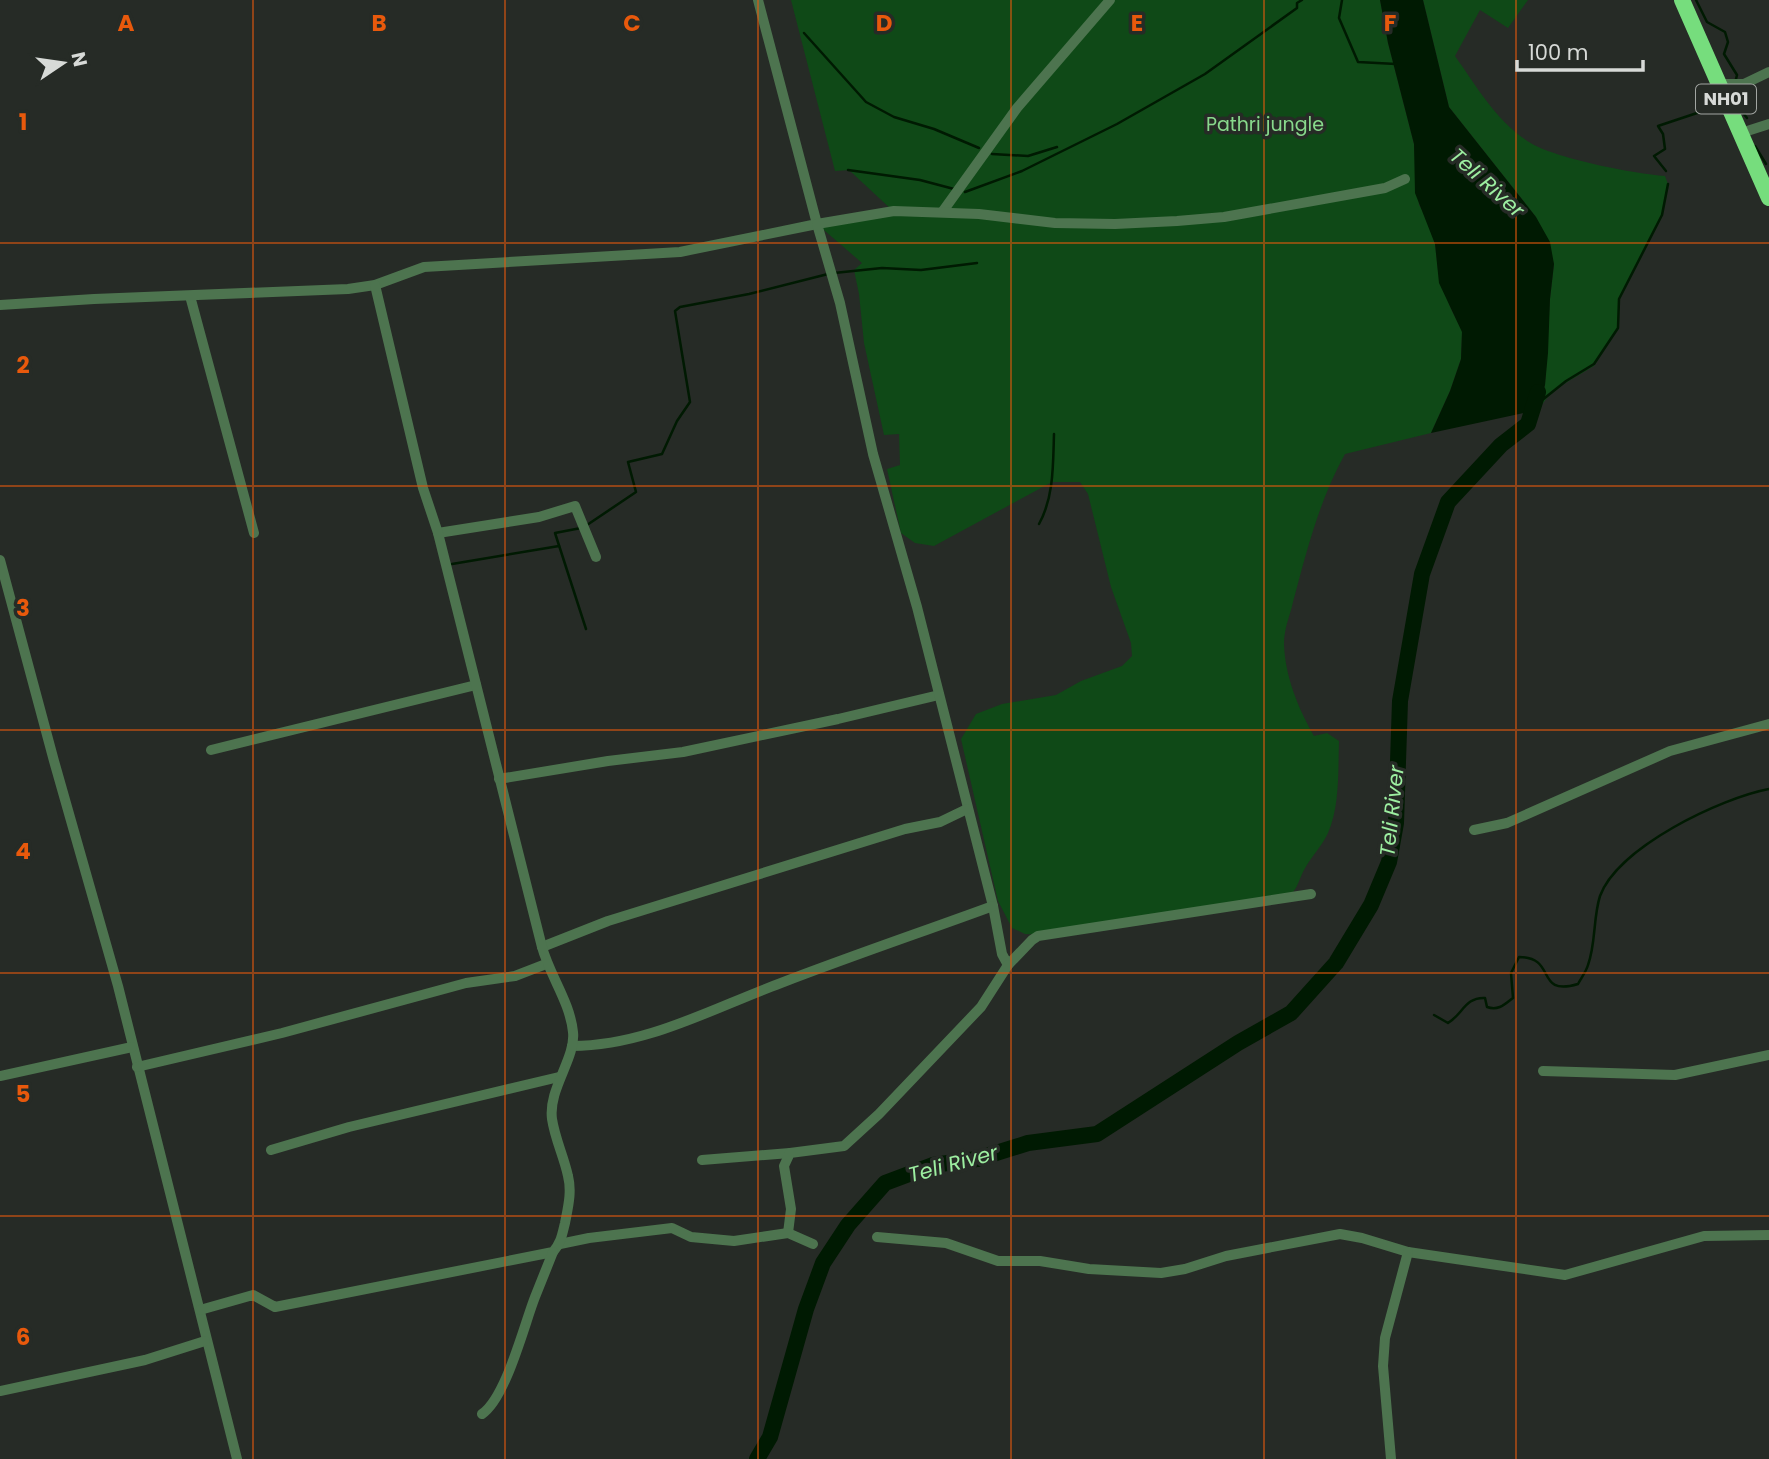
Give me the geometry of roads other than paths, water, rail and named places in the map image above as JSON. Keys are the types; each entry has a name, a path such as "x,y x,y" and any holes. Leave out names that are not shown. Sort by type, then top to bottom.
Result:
{"highway":[{"name":"NH01","path":"1682,0 1741,133 1765,173 1769,198"}],"street":[{"path":"758,0 839,303 873,454 917,607 993,906 1002,954 1008,965"},
{"path":"943,211 1017,108 1110,0"},
{"path":"1719,84 1744,84 1769,72"},
{"path":"1741,133 1769,124"},
{"path":"0,305 348,289 375,285 424,267 680,252 894,211 943,211 1055,223 1177,221 1224,217 1376,190 1405,179"},
{"path":"375,285 423,488 438,533 493,744 499,779 546,964 561,992 573,1032 572,1046 559,1077 551,1117 568,1174 570,1197 557,1248 534,1299 517,1353 497,1396 482,1414"},
{"path":"190,296 254,533"},
{"path":"438,533 539,517 575,506 596,557"},
{"path":"0,561 118,986 200,1310 205,1341 237,1459"},
{"path":"211,750 476,685"},
{"path":"499,779 683,752 939,695"},
{"path":"1474,830 1507,823 1670,751 1769,724"},
{"path":"542,947 608,921 905,829 940,822 967,809"},
{"path":"702,1160 844,1146 879,1114 981,1007 1008,965 1038,936 1311,894"},
{"path":"572,1046 594,1046 645,1035 713,1012 779,983 993,906"},
{"path":"137,1067 466,983 515,976 546,964"},
{"path":"0,1076 132,1047"},
{"path":"1543,1071 1675,1076 1769,1055"},
{"path":"271,1150 349,1127 559,1077"},
{"path":"788,1233 791,1209 784,1166 790,1153"},
{"path":"200,1310 253,1295 275,1307 557,1248 589,1238 665,1228 672,1228 691,1237 734,1241 788,1233 813,1244"},
{"path":"877,1237 946,1242 998,1261 1040,1261 1089,1269 1161,1273 1185,1269 1226,1256 1340,1234 1408,1252 1565,1275 1704,1236 1769,1235"},
{"path":"1391,1459 1383,1366 1385,1338 1408,1252"},
{"path":"0,1391 145,1360 205,1341"}],"water":[{"path":"1380,0 1423,0 1449,107 1536,217 1550,242 1554,264 1548,353 1545,385 1538,410 1431,433 1461,359 1462,332 1439,283 1435,244 1415,193 1414,144"}],"waterway":[{"path":"965,192 1022,171 1117,124 1205,74 1297,8 1297,3 1302,0"},
{"path":"1342,0 1339,18 1358,62 1396,64"},
{"path":"1696,0 1707,22 1725,32 1728,42 1724,54 1737,75 1736,79"},
{"path":"804,33 866,102 894,117 934,129 979,148"},
{"path":"1736,104 1747,118"},
{"path":"1666,171 1654,156 1665,149 1663,134 1658,126 1715,107"},
{"path":"1755,146 1766,164"},
{"path":"992,154 1028,156 1057,147"},
{"path":"848,170 920,180 954,189"},
{"path":"1541,401 1594,364 1618,328 1619,299 1662,215 1668,184"},
{"path":"834,273 882,268 921,270 977,263"},
{"path":"587,525 636,492 628,462 662,454 677,421 690,402 675,311 680,307 749,294 828,274"},
{"name":"Teli River","path":"757,1459 770,1437 806,1309 823,1263 848,1225 885,1183 933,1165 977,1159 1028,1143 1097,1134 1238,1043 1291,1013 1336,963 1371,905 1389,862 1396,823 1400,701 1422,574 1448,502 1501,445 1528,424 1538,392"},
{"path":"1039,524 1050,492 1054,434"},
{"path":"581,528 555,533 586,629"},
{"path":"452,564 559,546"},
{"name":"Teli River","path":"1434,1015 1448,1023 1468,1003 1478,998 1485,998 1487,1007 1504,1005 1513,998 1511,973 1519,957 1538,963 1550,981 1556,985 1564,987 1578,984 1591,957 1600,896 1610,878 1627,860 1649,843 1699,814 1769,789"}],"park label":[{"name":"Pathri jungle","path":"1265,124"}]}
